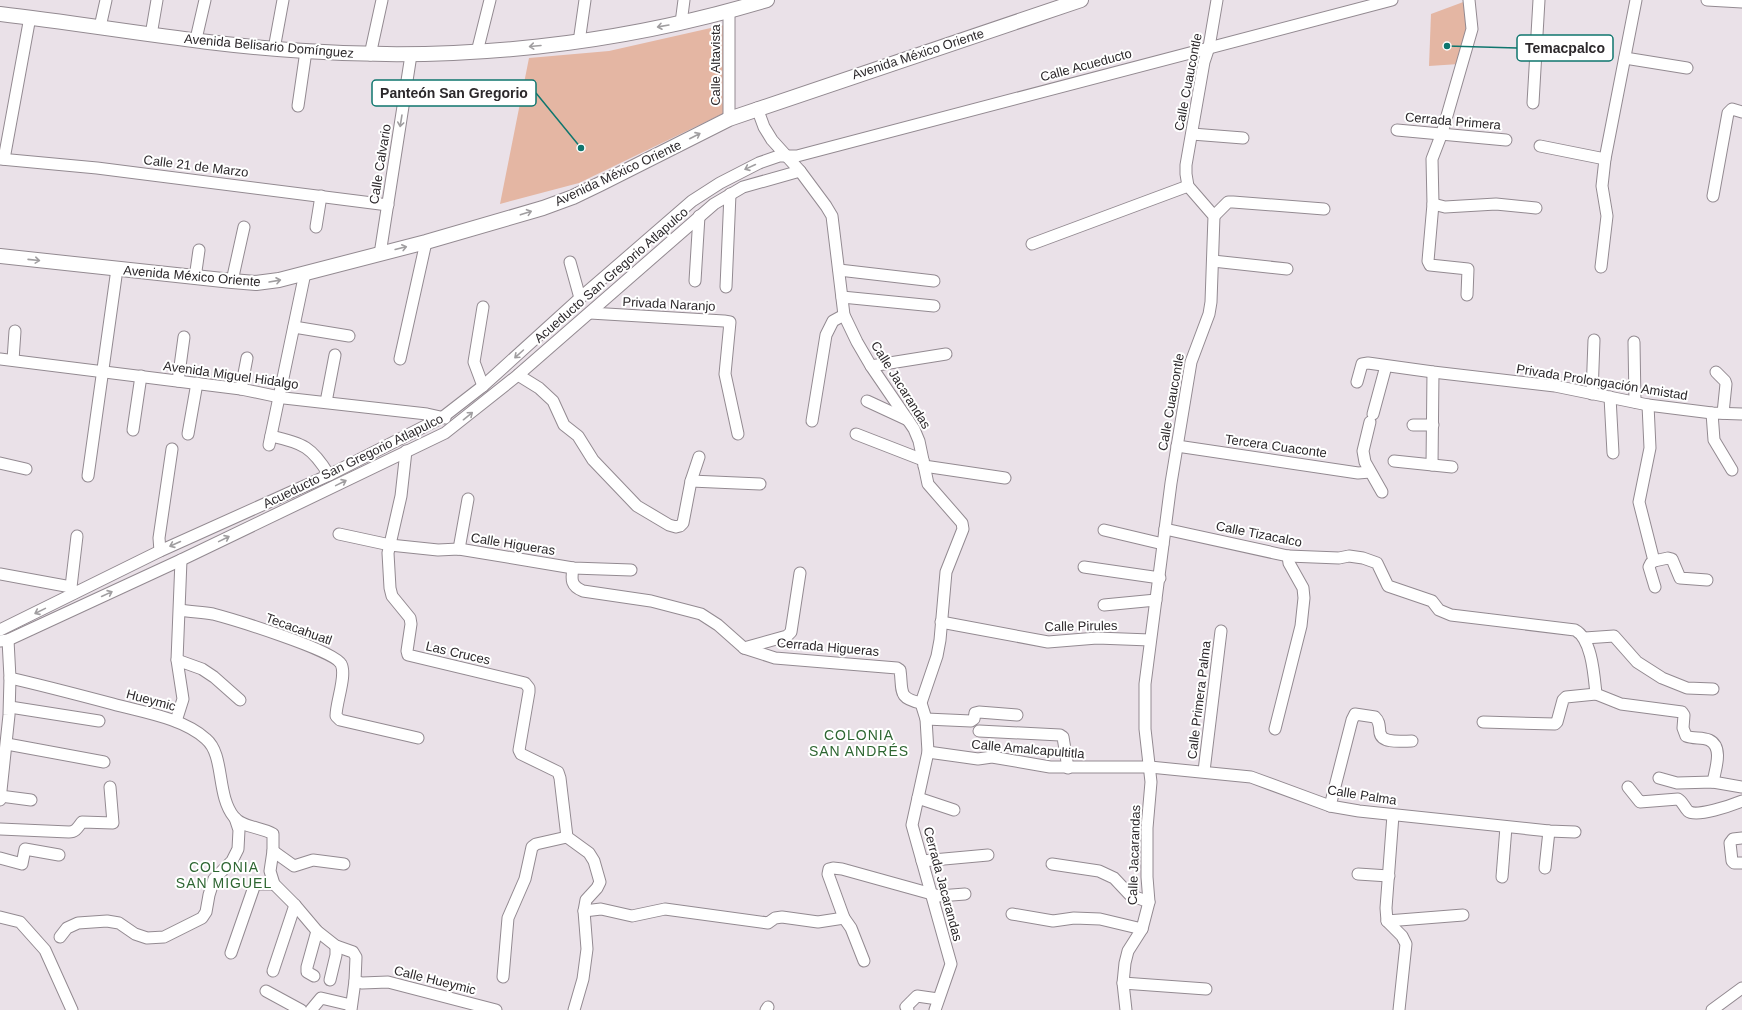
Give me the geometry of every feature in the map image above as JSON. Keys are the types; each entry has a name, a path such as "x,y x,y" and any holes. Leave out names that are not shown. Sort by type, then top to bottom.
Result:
{"main road":[{"name":"Avenida Belisario Domínguez","path":"0,14 274,49 370,55 411,55 477,52 579,42 681,23 729,12 767,0"},
{"name":"Avenida México Oriente","path":"0,256 195,278 267,282 426,242 513,217 573,197 730,119 757,108 1081,0"}],"street":[{"path":"100,27 106,0"},
{"path":"151,34 157,0"},
{"path":"196,40 205,0"},
{"path":"274,49 283,0"},
{"path":"370,55 382,0"},
{"path":"477,52 490,0"},
{"path":"579,42 585,0"},
{"path":"681,23 684,0"},
{"name":"Calle Cuaucontle","path":"1188,186 1186,165 1204,62 1209,47 1217,0"},
{"name":"Calle Acueducto","path":"787,156 805,154 1392,0"},
{"path":"1467,295 1469,271 1467,268 1430,265 1428,261 1433,204 1432,159 1442,133 1472,29 1469,0"},
{"path":"1533,103 1539,0"},
{"path":"1601,267 1607,216 1602,186 1605,159 1636,0"},
{"path":"1707,0 1742,2"},
{"name":"Calle Altavista","path":"729,12 730,119"},
{"path":"2,159 30,17"},
{"path":"298,106 306,52"},
{"name":"Calle Calvario","path":"380,254 411,55"},
{"path":"1625,58 1687,68"},
{"path":"757,108 764,127 772,140 800,171"},
{"path":"1713,196 1728,113 1732,109 1742,112"},
{"name":"Cerrada Primera","path":"1397,130 1506,140"},
{"path":"1192,134 1243,138"},
{"path":"1540,146 1605,159"},
{"name":"Acueducto San Gregorio Atlapulco","path":"0,630 73,590 329,475 443,417 483,386 580,298 706,192 732,176 759,163 779,156 787,156"},
{"name":"Calle 21 de Marzo","path":"2,159 98,168 388,205"},
{"name":"Acueducto San Gregorio Atlapulco","path":"4,641 181,560 439,436 456,426 518,376 714,204 730,194 754,183 800,171"},
{"name":"Calle Jacarandas","path":"800,171 832,216 844,315 871,366 908,420 919,441 928,484 962,523 963,529 946,572 937,656 921,703"},
{"path":"1032,244 1188,186 1214,216 1228,202 1324,209"},
{"path":"726,287 730,194"},
{"path":"316,227 321,196"},
{"path":"1433,204 1445,207 1496,204 1536,208"},
{"path":"695,280 699,216"},
{"name":"Calle Cuaucontle","path":"1148,752 1144,709 1150,640 1160,578 1163,544 1177,446 1191,362 1209,314 1213,261 1214,216"},
{"path":"232,281 244,227"},
{"path":"400,359 426,242"},
{"path":"195,278 199,250"},
{"path":"1213,261 1287,269"},
{"path":"570,262 580,298"},
{"path":"88,476 103,372 102,365 117,270"},
{"path":"839,270 934,281"},
{"path":"305,273 270,440 290,440 307,449 318,457 329,475"},
{"path":"842,297 934,306"},
{"path":"483,307 474,362 483,386"},
{"name":"Privada Naranjo","path":"590,313 730,322 725,374 738,434"},
{"path":"812,421 826,335 833,321 844,315"},
{"path":"294,327 349,336"},
{"path":"13,360 15,331"},
{"path":"178,381 184,337"},
{"path":"1592,394 1594,340"},
{"path":"1634,342 1635,402"},
{"path":"871,366 946,354"},
{"path":"326,402 335,355"},
{"name":"Avenida Miguel Hidalgo","path":"0,358 241,389 284,398 443,417 456,426"},
{"path":"241,389 247,358"},
{"name":"Privada Prolongación Amistad","path":"1357,382 1362,364 1368,363 1555,386 1648,405 1717,413 1742,414"},
{"path":"1382,492 1364,462 1363,451 1386,366"},
{"path":"1432,465 1433,372"},
{"path":"1716,372 1725,380 1726,384 1717,413 1714,440 1732,470"},
{"path":"134,430 141,376"},
{"path":"518,376 539,388 552,401 564,425 578,436 593,460 637,506 669,525 680,526 683,523 691,481 699,457"},
{"path":"188,434 197,383"},
{"path":"1610,397 1613,453"},
{"path":"867,401 908,420"},
{"path":"1648,405 1650,448 1639,502 1654,561"},
{"path":"1413,425 1433,425"},
{"path":"856,434 923,463 1005,478"},
{"name":"Tercera Cuaconte","path":"1177,446 1358,472 1370,472"},
{"path":"160,551 159,538 172,449"},
{"name":"Las Cruces","path":"406,451 401,496 388,553 390,588 392,596 410,618 411,624 407,651 408,654 525,684 529,688 519,750 521,754 558,772 567,838"},
{"path":"1394,461 1452,467"},
{"path":"0,463 26,469"},
{"path":"691,481 760,484"},
{"path":"459,549 468,499"},
{"name":"Calle Tizacalco","path":"1165,529 1288,556 1364,558 1377,563 1388,586 1432,601 1439,610 1445,613 1451,615 1575,630 1581,633 1584,638"},
{"path":"1104,530 1163,544"},
{"name":"Calle Higueras","path":"339,534 390,545 438,550 459,549 573,568 631,570"},
{"path":"0,574 73,590 77,536"},
{"path":"1275,729 1301,626 1304,598 1303,588 1289,563 1288,556"},
{"path":"1655,587 1649,567 1654,561 1668,558 1672,559 1680,578 1707,580"},
{"path":"176,721 183,699 177,660 181,560"},
{"path":"1084,567 1160,578"},
{"name":"Cerrada Higueras","path":"573,568 572,583 575,588 583,591 651,601 701,614 718,625 744,648 775,658 897,668 900,670 901,692 904,697 909,701 921,703"},
{"path":"744,648 787,636 791,632 800,573"},
{"path":"1104,606 1156,600"},
{"name":"Tecacahuatl","path":"180,610 213,614 299,642 333,656 341,664 342,674 336,709 336,716 340,720 418,738"},
{"name":"Calle Pirules","path":"941,622 1048,642 1097,638 1150,640"},
{"name":"Calle Primera Palma","path":"1204,771 1221,631"},
{"path":"1596,694 1588,648 1584,638 1614,636 1637,662 1662,678 1687,688 1713,689"},
{"path":"0,800 10,707 10,678 4,641"},
{"path":"177,660 202,669 214,677 240,700"},
{"name":"Hueymic","path":"10,678 176,721 206,739 215,750 223,791 235,818"},
{"path":"1483,722 1555,724 1557,722 1563,700 1566,697 1596,694 1621,704 1682,712 1684,715 1683,728 1686,736 1709,740 1714,744 1718,754 1713,782"},
{"path":"921,703 926,719 928,752"},
{"path":"10,707 99,721"},
{"path":"926,719 971,721 974,719 975,713 979,712 1017,715"},
{"path":"1330,806 1352,720 1356,714 1377,719 1380,724 1380,733 1382,738 1386,740 1412,741"},
{"path":"978,731 1060,735 1063,737 1068,768"},
{"path":"7,744 104,762"},
{"name":"Calle Amalcapultitla","path":"928,752 978,759 992,757 1029,764 1068,768 1150,767"},
{"name":"Cerrada Jacarandas","path":"928,752 912,825 950,964 935,1010"},
{"name":"Calle Jacarandas","path":"1126,1010 1123,983 1125,962 1128,951 1142,929 1149,902 1147,892 1147,828 1151,782 1148,752"},
{"name":"Calle Palma","path":"1150,767 1204,771 1251,777 1330,806 1393,815 1436,818 1506,827 1575,832"},
{"path":"1659,778 1677,783 1713,782 1742,787"},
{"path":"0,829 73,832 78,829 82,822 113,823 110,787"},
{"path":"1628,787 1640,802 1678,799 1688,811 1698,813 1723,808 1742,801"},
{"path":"0,796 31,800"},
{"path":"918,798 954,810"},
{"path":"1393,815 1386,908 1387,921 1402,936 1406,944 1399,1010"},
{"path":"235,818 244,823 267,830 273,834 274,851 270,871 274,884 317,931 336,946 353,952 356,957 355,981 351,1008 321,998 311,1010"},
{"path":"60,937 67,928 78,923 107,921 119,923 135,934 147,938 164,937 202,918 206,912 214,879 232,861 238,849 239,830 235,818"},
{"path":"1502,877 1506,827"},
{"path":"1545,868 1550,831"},
{"path":"503,977 508,918 525,879 532,847 536,844 567,838 589,853 594,861 600,882 597,888 586,900 584,910 587,949 583,979 574,1010"},
{"path":"1742,838 1733,839 1730,843 1732,861 1734,863 1742,863"},
{"path":"0,858 22,864 25,848 59,855"},
{"path":"274,851 294,866 313,860 344,864"},
{"path":"922,861 988,855"},
{"path":"1052,864 1100,870 1114,878 1130,895 1149,902"},
{"path":"864,961 851,928 844,918 828,874 829,869 833,868 876,878 940,896 964,894"},
{"path":"1358,874 1389,876"},
{"path":"231,953 255,884 274,884"},
{"path":"273,971 295,906"},
{"path":"584,910 601,909 632,916 665,909 768,923 775,918 782,917 818,922 844,918"},
{"path":"1012,914 1053,921 1074,918 1100,919 1142,929"},
{"path":"1387,921 1463,916"},
{"path":"0,917 20,922 45,950 72,1010"},
{"path":"314,976 306,972 306,967 317,931"},
{"path":"330,980 336,955 336,946"},
{"name":"Calle Hueymic","path":"355,981 362,983 388,982 496,1010"},
{"path":"1123,983 1206,989"},
{"path":"1712,1010 1742,988"},
{"path":"266,990 301,1010"},
{"path":"908,1010 906,1007 917,996 938,999"}],"shaded area":[{"path":"1466,1 1469,28 1459,64 1429,66 1431,14"},
{"path":"724,25 724,113 579,183 500,204 529,58 609,51"}],"place":[{"name":"Temacpalco","path":"1447,46"},
{"name":"Panteón San Gregorio","path":"581,148"}],"district":[{"name":"COLONIA SAN ANDRÉS","path":"859,744"},
{"name":"COLONIA SAN MIGUEL","path":"224,876"}]}
